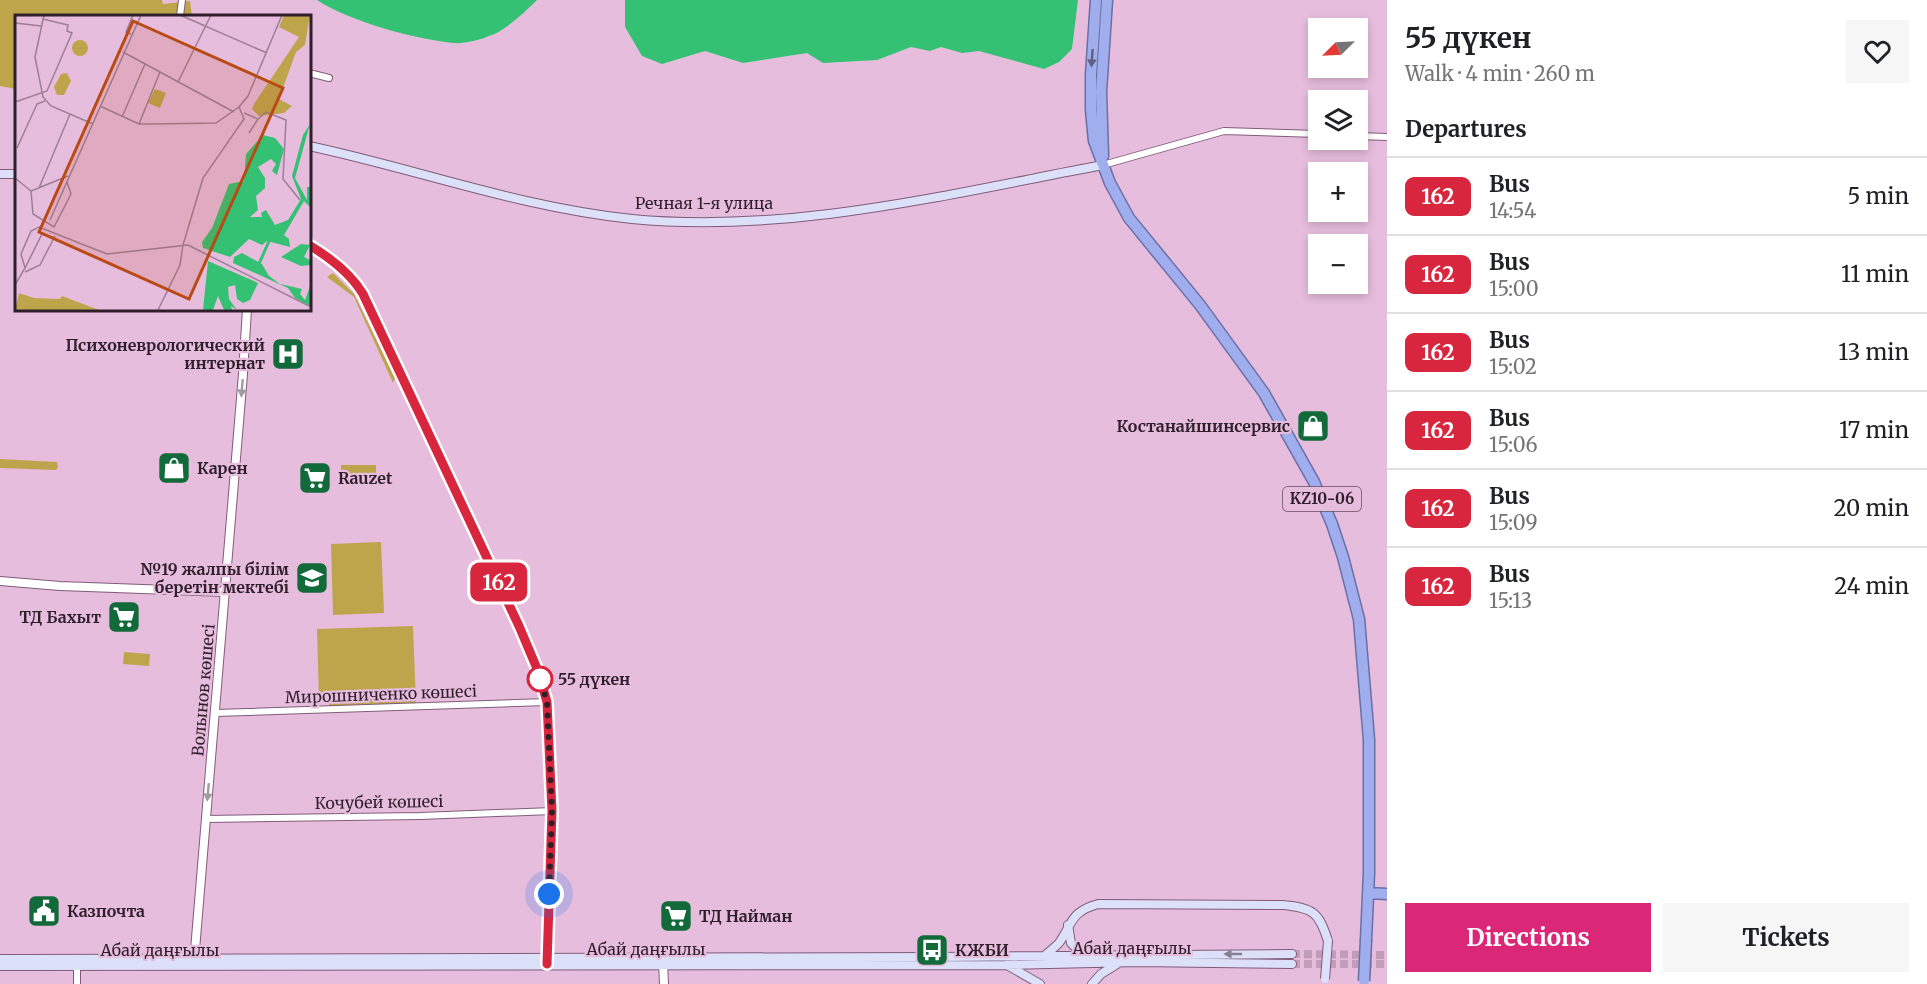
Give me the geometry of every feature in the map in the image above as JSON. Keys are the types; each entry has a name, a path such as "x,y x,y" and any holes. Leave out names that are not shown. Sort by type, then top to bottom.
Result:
{"highway":[{"name":"KZ10-06","path":"1096,0 1091,110 1094,141 1103,165 1129,218 1200,305 1264,393 1314,482 1332,524 1352,589 1362,649 1369,740 1368,893 1364,982"},
{"name":"KZ10-06","path":"1103,165 1101,92 1107,0"},
{"path":"1368,893 1387,894"}],"main road":[{"name":"Речная 1-я улица","path":"310,146 570,210 633,219 692,221 795,219 840,213 1103,165"},
{"path":"1044,956 1058,943 1074,915 1098,904 1283,905 1304,907 1321,919 1328,940 1325,982"},
{"path":"1068,925 1071,943 1083,955"},
{"name":"Абай даңғылы","path":"663,961 1292,954"},
{"name":"Абай даңғылы","path":"0,959 194,962 663,961 1006,965 1292,964"},
{"name":"Абай даңғылы","path":"0,966 194,962"},
{"path":"1092,984 1101,974 1119,963"},
{"path":"1006,965 1040,984"}],"street":[{"path":"180,15 182,0"},
{"path":"310,73 329,78"},
{"path":"1103,165 1224,130 1308,134"},
{"path":"1368,136 1387,137"},
{"path":"310,246 358,284 538,671 547,702 552,811 547,961"},
{"name":"Волынов көшесі","path":"194,962 247,310"},
{"path":"0,581 60,586 225,592"},
{"name":"Мирошниченко көшесі","path":"215,713 547,702"},
{"name":"Кочубей көшесі","path":"206,819 420,816 552,811"},
{"path":"663,961 663,984"},
{"path":"77,966 77,984"}],"shaded area":[{"path":"0,0 162,0 163,4 190,1 192,15 15,15 15,89 0,86"},
{"path":"317,0 537,0 514,21 495,34 457,43 420,38 382,28 346,15"},
{"path":"625,0 1078,0 1072,49 1059,62 1044,69 979,51 962,53 941,47 930,51 911,47 877,60 823,63 807,53 743,63 705,51 662,64 642,56 625,27"},
{"path":"333,273 354,294 395,378 393,383 354,297 327,277"},
{"path":"0,459 57,462 58,467 56,470 0,468"},
{"path":"341,465 376,465 376,483 341,483"},
{"path":"381,542 384,613 333,615 331,544"},
{"path":"413,626 416,703 329,706 329,700 319,700 317,629"},
{"path":"124,652 150,654 149,666 123,664"}],"tunnel":[{"path":"1292,954 1387,955"},
{"path":"1292,964 1387,964"}],"bus line":[{"name":"162","path":"310,246 358,284 514,615 538,671 547,702 552,811 547,964"}],"place":[{"name":"Психоневрологический интернат","path":"288,354"},
{"name":"Костанайшинсервис","path":"1313,426"},
{"name":"Карен","path":"174,468"},
{"name":"Rauzet","path":"315,478"},
{"name":"№19 жалпы білім беретін мектебі","path":"312,578"},
{"name":"ТД Бахыт","path":"124,617"},
{"name":"55 дүкен","path":"540,679"},
{"name":"Казпочта","path":"44,911"},
{"name":"ТД Найман","path":"676,916"},
{"name":"КЖБИ","path":"932,950"}],"route":[{"path":"540,679 538,671 547,702 552,811 549,894"}]}
